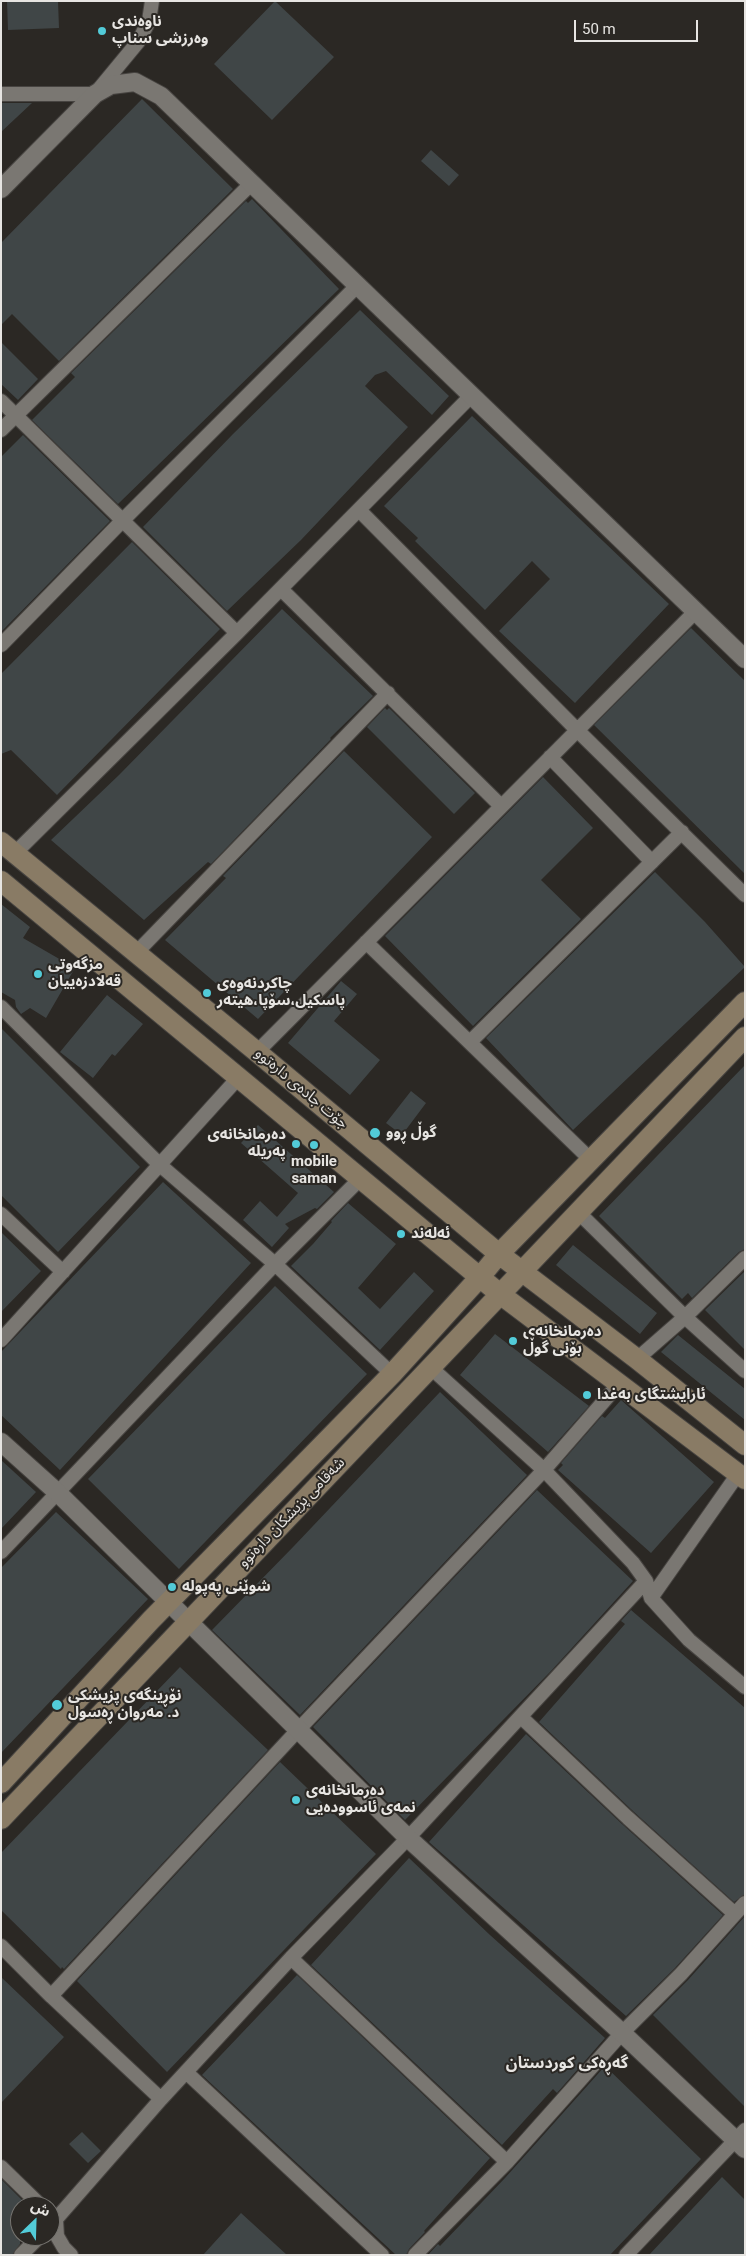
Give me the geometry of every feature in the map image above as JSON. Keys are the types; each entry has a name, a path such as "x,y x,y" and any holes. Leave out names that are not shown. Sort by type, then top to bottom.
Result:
{"main road":[{"name":"جۆت جادەی دارەتوو","path":"8,847 521,1272 637,1359 745,1445"},
{"name":"جۆت جادەی دارەتوو","path":"1,880 500,1294 618,1385 741,1476"},
{"name":"شەقامی پزیشکان دارەتوو","path":"1,1783 169,1602 392,1374 499,1254 745,1002"},
{"name":"شەقامی پزیشکان دارەتوو","path":"1,1819 745,1037"}],"street":[{"path":"1,189 95,94 138,42 149,21 152,1"},
{"path":"1,94 95,94 111,85 135,82 161,96 250,184 745,659"},
{"path":"1,430 250,184"},
{"path":"1,645 122,520 358,286"},
{"path":"8,847 237,633 472,395"},
{"path":"1,401 237,633"},
{"path":"359,510 577,730 745,895"},
{"path":"281,589 501,806"},
{"path":"257,1052 695,612"},
{"path":"137,952 388,693"},
{"path":"550,757 652,862"},
{"path":"471,1041 682,832"},
{"path":"366,942 471,1041 591,1160"},
{"path":"1,1007 160,1165 275,1264 392,1374"},
{"path":"1,1340 239,1077"},
{"path":"1,1552 275,1264 361,1178"},
{"path":"578,1212 685,1317 745,1371"},
{"path":"1,1214 63,1272"},
{"path":"637,1359 685,1317 745,1258"},
{"path":"430,1367 544,1470 633,1563 646,1581 651,1598 690,1640 745,1687"},
{"path":"52,1996 298,1730 544,1470 618,1385"},
{"path":"1,1442 58,1493 408,1838 622,2033 742,2139 626,2255"},
{"path":"651,1598 741,1476"},
{"path":"60,2212 291,1958 408,1838 646,1581"},
{"path":"521,1717 628,1818 735,1914"},
{"path":"415,2255 507,2162 622,2033 681,1974 745,1903"},
{"path":"1,1946 161,2099"},
{"path":"291,1958 507,2162"},
{"path":"186,2072 382,2255"},
{"path":"1,2167 31,2196"},
{"path":"60,2241 71,2255"},
{"path":"21,2255 30,2246"}],"building":[{"path":"7,1 58,1 59,28 8,30"},
{"path":"275,1 334,57 272,120 214,64"},
{"path":"142,99 233,189 59,361 12,314 1,325 1,243"},
{"path":"1,103 32,103 1,132"},
{"path":"431,150 459,175 449,186 421,161"},
{"path":"252,199 339,289 118,504 32,420 75,377 71,373 246,201 248,203"},
{"path":"360,310 449,396 432,415 386,371 375,375 365,386 408,427 301,540 227,611 143,527 233,434"},
{"path":"1,342 38,379 18,400 1,384"},
{"path":"472,416 669,604 575,703 499,631 550,579 532,561 485,610 415,541 418,538 384,506"},
{"path":"23,435 110,521 1,632 1,457"},
{"path":"132,542 220,629 57,795 11,750 1,754 1,674"},
{"path":"282,609 373,696 330,738 211,864 208,862 144,920 51,840 119,775"},
{"path":"691,628 745,681 745,874 594,725"},
{"path":"385,708 387,710 389,708 475,793 454,814 367,727"},
{"path":"344,751 432,837 258,1019 165,940 226,878 223,876"},
{"path":"543,777 593,828 541,880 581,919 473,1026 385,936"},
{"path":"655,872 705,922 745,967 573,1130 486,1038"},
{"name":"مزگەوتی قەلادزەییان","path":"1,904 30,927 23,938 75,968 46,1018 30,1008 21,1014 16,1007 15,1000 1,992"},
{"path":"341,981 357,994 334,1021 380,1060 350,1095 288,1043"},
{"path":"107,995 143,1024 115,1056 112,1054 93,1078 60,1052"},
{"path":"1,1028 140,1167 58,1252 1,1195"},
{"path":"745,1065 745,1249 739,1252 692,1298 688,1293 682,1299 599,1216"},
{"path":"411,1091 426,1103 402,1135 386,1123"},
{"path":"258,1125 334,1192 317,1209 315,1208 285,1224 289,1228 272,1247 243,1220 260,1201 277,1217 298,1193 241,1143"},
{"path":"163,1182 251,1263 60,1470 1,1415 1,1352"},
{"path":"348,1203 396,1244 358,1288 380,1309 414,1272 434,1291 380,1350 291,1266 313,1244"},
{"path":"1,1232 41,1271 1,1312"},
{"path":"573,1245 657,1313 640,1334 556,1265"},
{"path":"745,1271 745,1350 705,1310"},
{"path":"275,1286 367,1374 179,1569 88,1479"},
{"path":"495,1334 589,1406 548,1452 460,1375"},
{"path":"678,1335 745,1389 745,1420 661,1352"},
{"path":"440,1392 527,1475 300,1715 212,1630"},
{"path":"621,1400 714,1482 651,1553 558,1470 563,1465 561,1463 602,1416 605,1418"},
{"path":"1,1460 36,1492 1,1529"},
{"path":"537,1490 633,1581 551,1671 405,1820 313,1727"},
{"path":"56,1512 148,1599 1,1753 1,1568"},
{"path":"631,1610 745,1708 745,1894 734,1902 634,1812 539,1722 625,1624 621,1621"},
{"path":"180,1667 268,1750 64,1969 62,1967 61,1969 1,1910 1,1853"},
{"path":"526,1734 723,1915 675,1968 626,2016 429,1842"},
{"path":"280,1762 376,1854 167,2072 77,1981"},
{"path":"409,1858 490,1935 605,2038 557,2093 553,2089 502,2145 311,1965"},
{"path":"745,1916 745,2107 653,2015 688,1980"},
{"path":"297,1975 490,2158 424,2231 406,2255 396,2255 202,2075"},
{"path":"1,1977 64,2037 1,2103"},
{"path":"605,2066 701,2159 610,2255 428,2255 438,2244 440,2246 505,2178"},
{"path":"82,2132 101,2151 88,2163 69,2144"},
{"path":"722,2177 745,2200 745,2255 649,2255"},
{"path":"1,2179 18,2196 10,2196 10,2246 19,2246 12,2255 1,2255"},
{"path":"241,2213 287,2255 203,2255"}],"place":[{"name":"ناوەندی وەرزشی سناپ","path":"102,31"},
{"name":"مزگەوتی قەلادزەییان","path":"38,974"},
{"name":"چاکردنەوەی پاسکیل،سۆپا،هیتەر","path":"207,993"},
{"name":"گوڵ ڕوو","path":"375,1133"},
{"name":"دەرمانخانەی پەریلە","path":"296,1144"},
{"name":"mobile saman","path":"314,1145"},
{"name":"ئەلەند","path":"401,1234"},
{"name":"دەرمانخانەی بۆنی گوڵ","path":"513,1341"},
{"name":"ئارایشتگای بەغدا","path":"587,1395"},
{"name":"شوێنی پەپولە","path":"172,1587"},
{"name":"نۆڕینگەی پزیشکی د. مەروان ڕەسول","path":"57,1705"},
{"name":"دەرمانخانەی نمەی ئاسوودەیی","path":"296,1800"}],"district":[{"name":"گەڕەکی کوردستان","path":"567,2064"}]}
